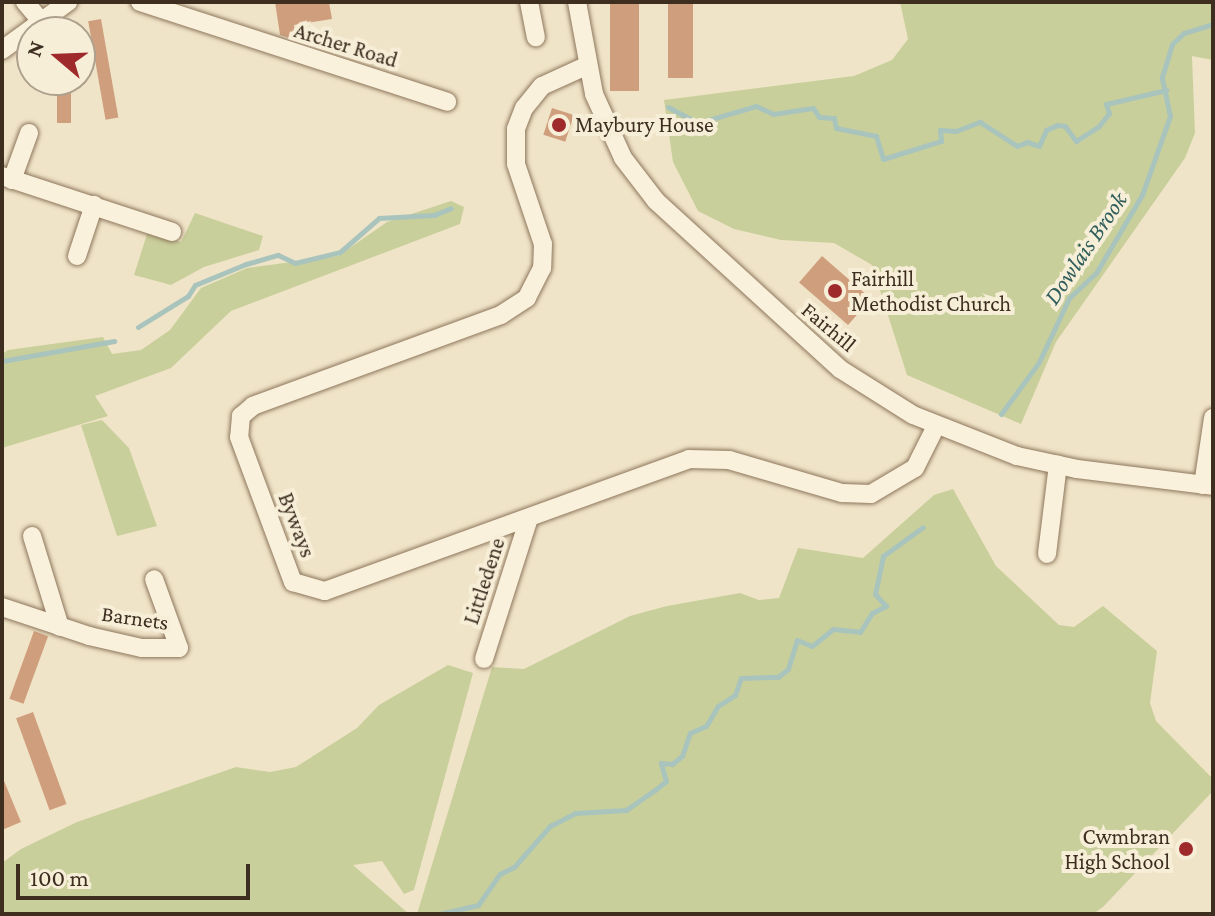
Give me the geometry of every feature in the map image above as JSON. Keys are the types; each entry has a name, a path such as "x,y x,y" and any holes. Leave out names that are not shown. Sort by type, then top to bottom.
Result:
{"street":[{"path":"48,16 68,2"},
{"name":"Archer Road","path":"140,2 447,102"},
{"path":"529,2 536,37"},
{"name":"Fairhill","path":"577,2 586,66 613,139 656,201 840,369 936,426 995,449 1058,465 1208,485"},
{"name":"Byways","path":"586,66 542,86 524,108 516,129 516,164 543,244 542,268 527,298 501,315 253,406 237,427 293,582 302,589 325,591 689,459 708,457 842,493 871,494 915,468 936,426"},
{"path":"29,133 7,178 172,232"},
{"path":"77,256 94,205"},
{"path":"1208,485 1213,418"},
{"path":"1047,554 1058,465"},
{"name":"Littledene","path":"484,659 529,518"},
{"path":"32,536 60,627"},
{"name":"Barnets","path":"2,607 60,627 142,648 179,648 154,579"}],"green space":[{"path":"900,2 1213,2 1213,60 1192,56 1195,133 1185,158 1056,342 1021,424 907,375 872,265 834,243 781,240 734,229 698,211 673,162 664,100 854,76 892,60 908,39"},
{"path":"451,201 464,207 460,224 231,311 171,368 95,396 108,416 2,448 2,354 8,350 103,337 112,354 141,350 170,330 201,288 247,268 338,256 387,222"},
{"path":"195,213 263,236 259,250 204,267 171,285 134,275 148,231 181,242"},
{"path":"102,420 129,448 157,526 117,536 81,425"},
{"path":"953,489 996,566 1059,625 1074,627 1103,606 1157,651 1150,703 1156,721 1213,779 1213,791 1103,907 1093,914 417,914 492,667 524,669 630,616 667,606 740,593 759,600 779,598 798,548 863,558 934,495"},
{"path":"448,665 473,673 414,890 404,894 382,861 353,865 409,914 2,914 2,863 21,849 77,822 236,767 270,772 296,767 357,728 379,705"}],"building":[{"path":"275,2 329,2 332,19 294,25 297,40 280,35"},
{"path":"610,2 639,2 639,91 610,91"},
{"path":"668,2 693,2 693,78 668,78"},
{"path":"101,19 118,117 106,120 96,66 96,20"},
{"path":"57,96 71,96 71,123 57,123"},
{"name":"Maybury House","path":"552,108 574,115 565,142 543,135"},
{"name":"Fairhill Methodist Church","path":"822,256 871,299 848,325 799,282"},
{"path":"34,631 48,636 23,704 9,699"},
{"path":"33,712 67,804 50,810 16,718"},
{"path":"2,776 21,822 2,830"}],"waterway":[{"name":"Dowlais Brook","path":"1001,414 1039,362 1069,298 1096,273 1142,195 1170,116 1162,77 1172,44 1184,33 1213,24"},
{"path":"668,107 698,123 756,106 773,114 813,108 819,117 834,118 836,128 876,136 883,159 941,141 940,130 956,131 980,122 1017,146 1027,142 1039,146 1046,130 1057,125 1065,126 1076,141 1099,126 1109,113 1106,104 1166,90"},
{"path":"138,327 188,296 195,285 246,264 278,255 295,263 340,252 379,218 434,215 451,208"},
{"path":"2,361 114,341"},
{"name":"Dowlais Brook","path":"439,914 478,905 500,874 514,867 550,826 575,813 626,810 655,790 666,781 661,763 672,764 682,756 690,733 706,726 718,706 735,695 741,678 778,677 788,669 797,640 812,646 833,629 860,632 872,613 886,606 875,594 883,556 923,527"}],"place":[{"name":"Maybury House","path":"559,125"},
{"name":"Fairhill Methodist Church","path":"835,291"},
{"name":"Cwmbran High School","path":"1186,849"}]}
